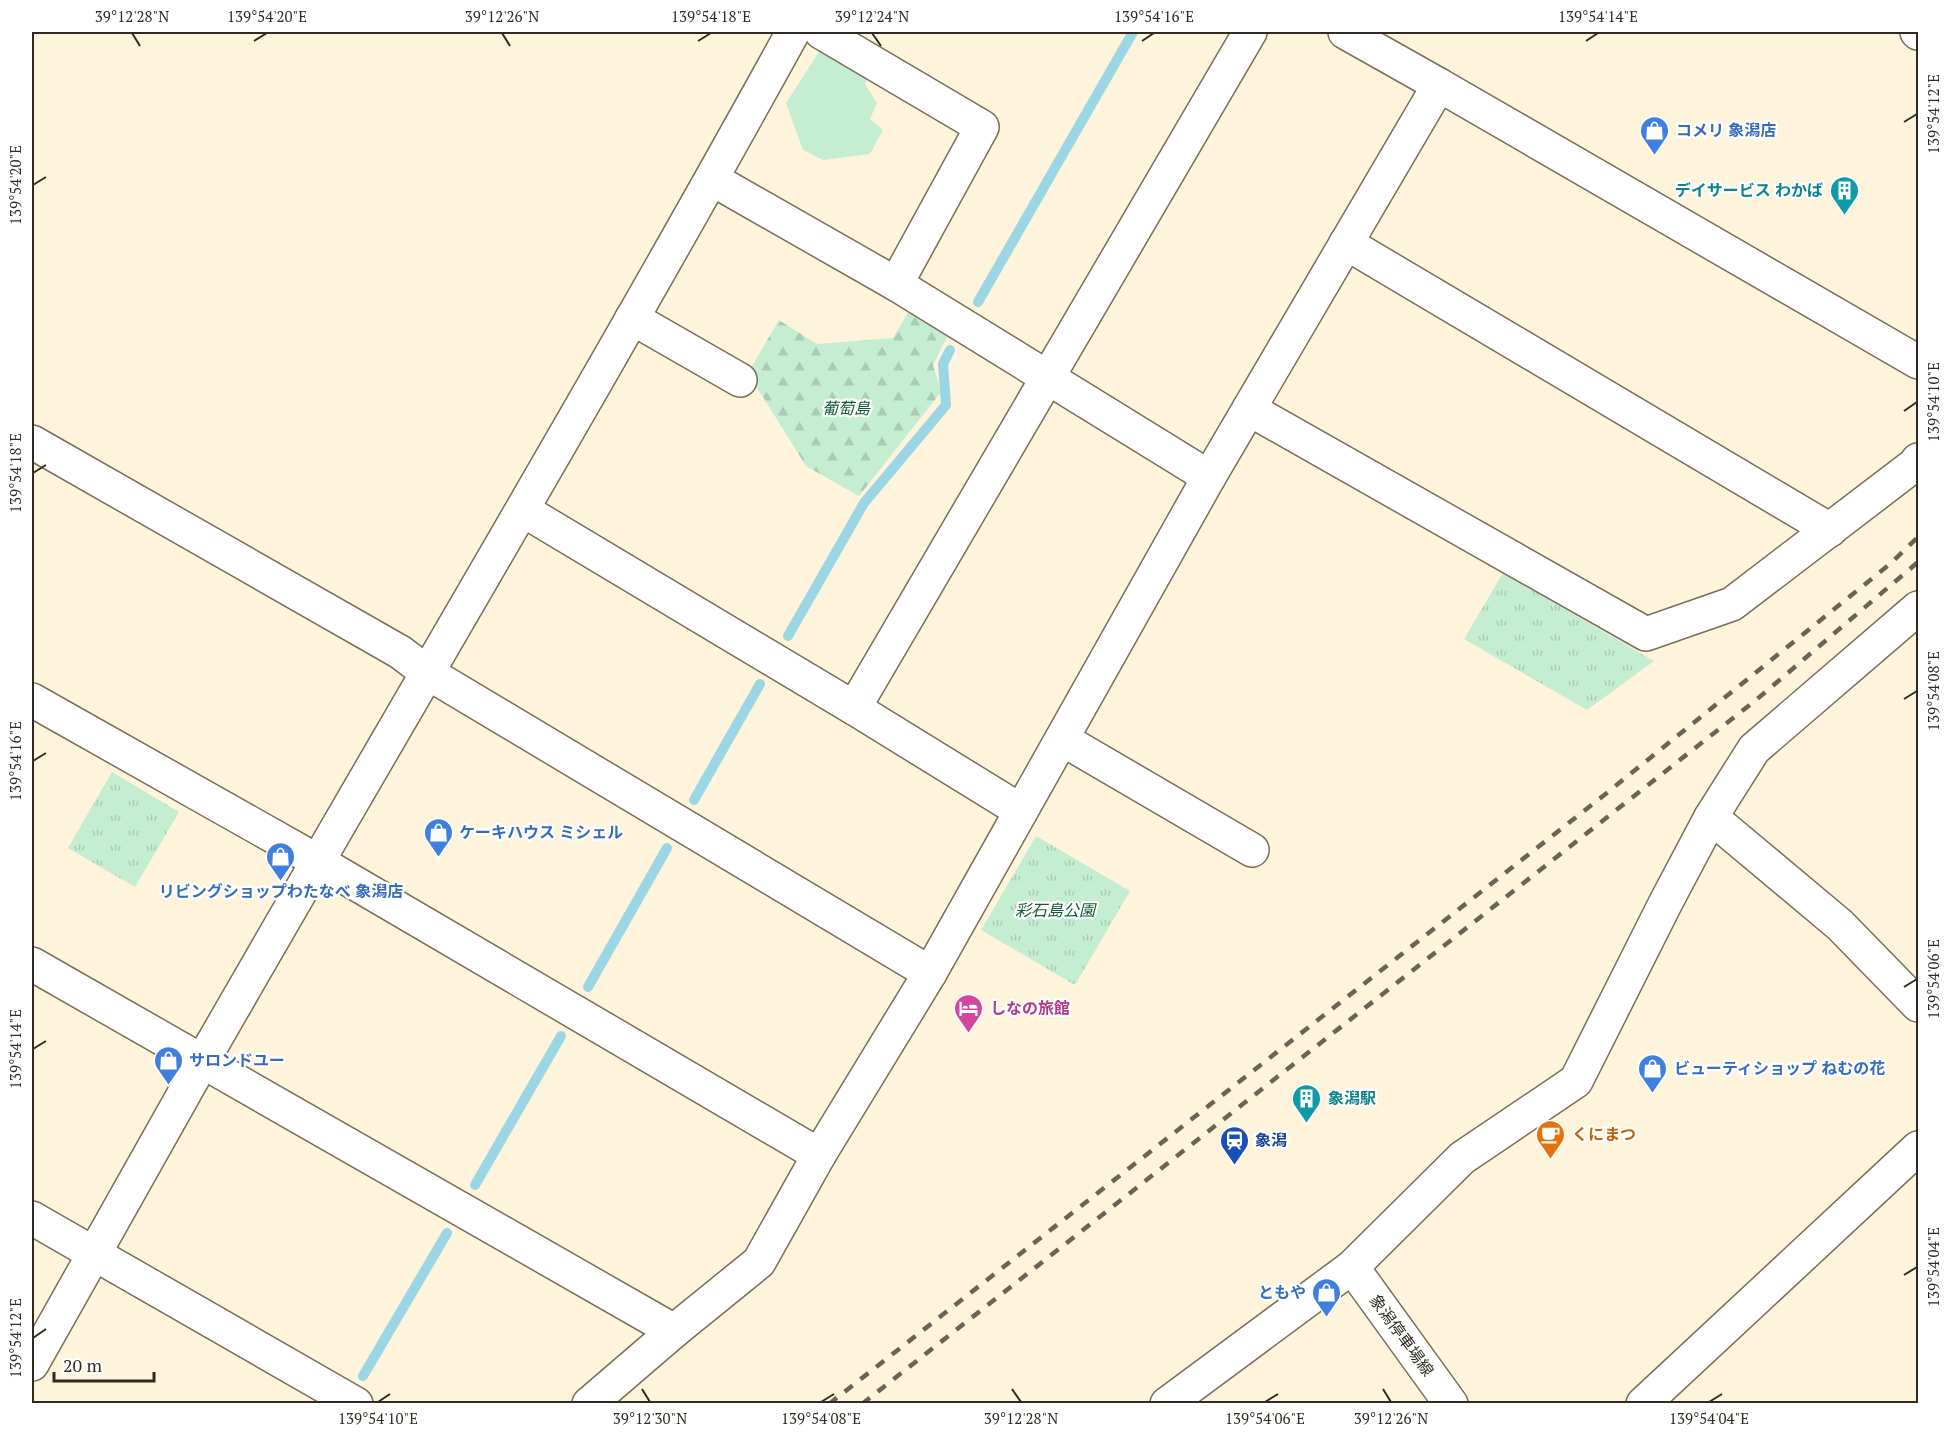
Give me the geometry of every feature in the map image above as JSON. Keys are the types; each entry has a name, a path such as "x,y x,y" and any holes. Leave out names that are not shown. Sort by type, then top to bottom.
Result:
{"street":[{"path":"32,1364 203,1061 523,510 793,32"},
{"path":"821,32 982,127 896,284"},
{"path":"854,708 1250,32"},
{"path":"1345,32 1918,362"},
{"path":"590,1404 674,1331 759,1262 819,1155 930,973 1209,477 1439,85"},
{"path":"712,179 896,284 1209,477"},
{"path":"1346,243 1830,530"},
{"path":"632,318 740,380"},
{"path":"1249,409 1646,634 1732,604 1918,460"},
{"path":"32,442 400,652 428,673 930,973"},
{"path":"523,510 1021,811"},
{"path":"1167,1404 1353,1267 1462,1158 1576,1081 1660,912 1711,817 1754,748 1918,608"},
{"path":"32,700 319,862 819,1155"},
{"path":"1062,739 1252,850"},
{"path":"1711,817 1840,925 1918,1005"},
{"path":"32,964 674,1331"},
{"path":"1643,1404 1918,1148"},
{"path":"32,1218 356,1404"},
{"name":"象潟停車場線","path":"1353,1267 1451,1404"}],"green space":[{"path":"823,46 870,74 865,84 877,103 870,119 883,130 870,154 823,160 803,150 786,103"},
{"name":"葡萄島","path":"909,311 948,335 933,365 941,392 859,496 806,466 748,373 779,320 817,344 893,338"},
{"path":"1503,573 1654,661 1587,710 1464,639"},
{"path":"112,772 179,812 135,887 68,848"},
{"name":"彩石島公園","path":"1036,836 1130,891 1075,985 981,930"}],"waterway":[{"path":"978,302 1133,32"},
{"path":"788,636 864,503 946,405 943,364 950,350"},
{"path":"694,800 760,684"},
{"path":"588,987 667,848"},
{"path":"475,1185 561,1036"},
{"path":"363,1376 447,1233"}],"railway":[{"path":"829,1404 1603,796 1890,564 1918,537"},
{"path":"862,1404 1756,700 1918,562"}],"place":[{"name":"コメリ 象潟店","path":"1655,156"},
{"name":"デイサービス わかば","path":"1844,216"},
{"name":"ケーキハウス ミシェル","path":"438,858"},
{"name":"リビングショップわたなべ 象潟店","path":"281,882"},
{"name":"しなの旅館","path":"969,1034"},
{"name":"サロンドユー","path":"168,1086"},
{"name":"ビューティショップ ねむの花","path":"1653,1094"},
{"name":"象潟駅","path":"1307,1124"},
{"name":"くにまつ","path":"1551,1160"},
{"name":"象潟","path":"1234,1166"},
{"name":"ともや","path":"1327,1318"}]}
